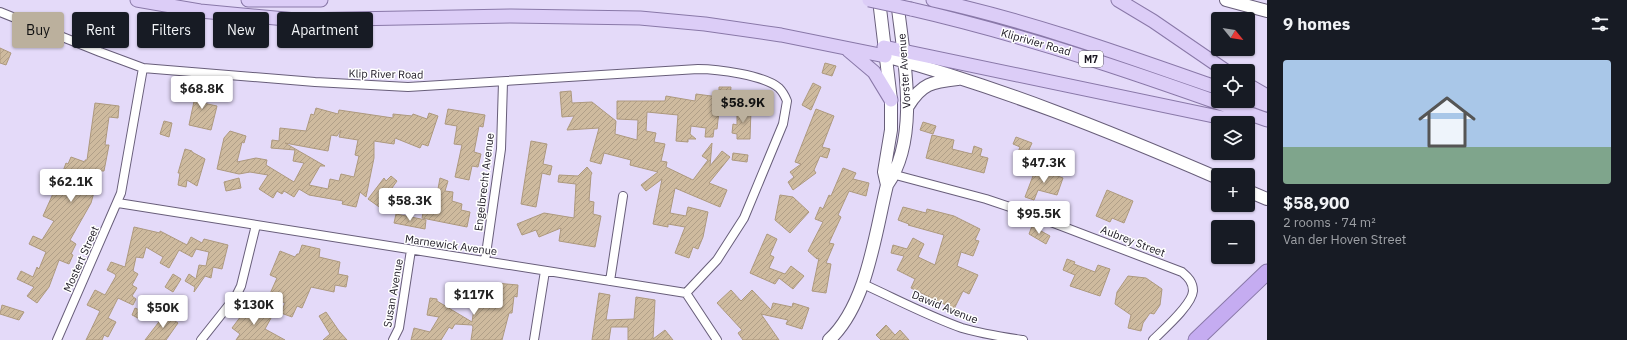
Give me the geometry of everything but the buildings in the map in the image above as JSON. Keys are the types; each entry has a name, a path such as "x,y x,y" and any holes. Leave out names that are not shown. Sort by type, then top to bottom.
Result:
{"highway":[{"path":"1196,340 1267,272"}],"main road":[{"path":"137,0 200,11 296,20 511,16 640,18 742,29 845,48 884,52 1212,116"},
{"path":"248,0 321,0"},
{"name":"Kliprivier Road","path":"869,0 966,22 1086,57 1267,120"},
{"name":"Vorster Avenue","path":"828,340 841,327 850,314 863,284 888,177 891,100 884,52 879,0"},
{"name":"Kliprivier Road","path":"933,0 964,7 1064,35 1211,86"},
{"path":"1118,0 1153,21 1216,64"},
{"path":"1226,0 1267,11"},
{"name":"Vorster Avenue","path":"888,177 902,149 908,106 904,56 897,1"},
{"path":"845,48 874,72 891,100"},
{"path":"904,56 1084,122 1211,175"},
{"path":"908,106 919,90 930,83 963,78"},
{"path":"1255,90 1267,96"},
{"path":"1255,101 1267,105"},
{"path":"1255,125 1267,128"},
{"path":"1255,194 1267,199"}],"street":[{"name":"Klip River Road","path":"0,12 143,68 391,87 503,82 698,69 719,70 767,82 779,88 787,101 786,113 746,213 735,234 717,260 686,293"},
{"name":"Mostert Street","path":"57,340 118,203 126,172 143,68"},
{"name":"Engelbrecht Avenue","path":"485,260 501,149 503,82"},
{"name":"Aubrey Street","path":"888,177 993,202 1176,268 1190,280 1193,290 1188,302 1174,319 1153,340"},
{"path":"610,281 623,196"},
{"name":"Marnewick Avenue","path":"118,203 686,293"},
{"path":"200,340 236,296 241,286 249,262 256,225"},
{"name":"Susan Avenue","path":"393,340 399,328 412,250"},
{"path":"534,340 545,271"},
{"name":"Dawid Avenue","path":"863,284 978,336 1023,340"},
{"path":"686,293 717,340"}]}
